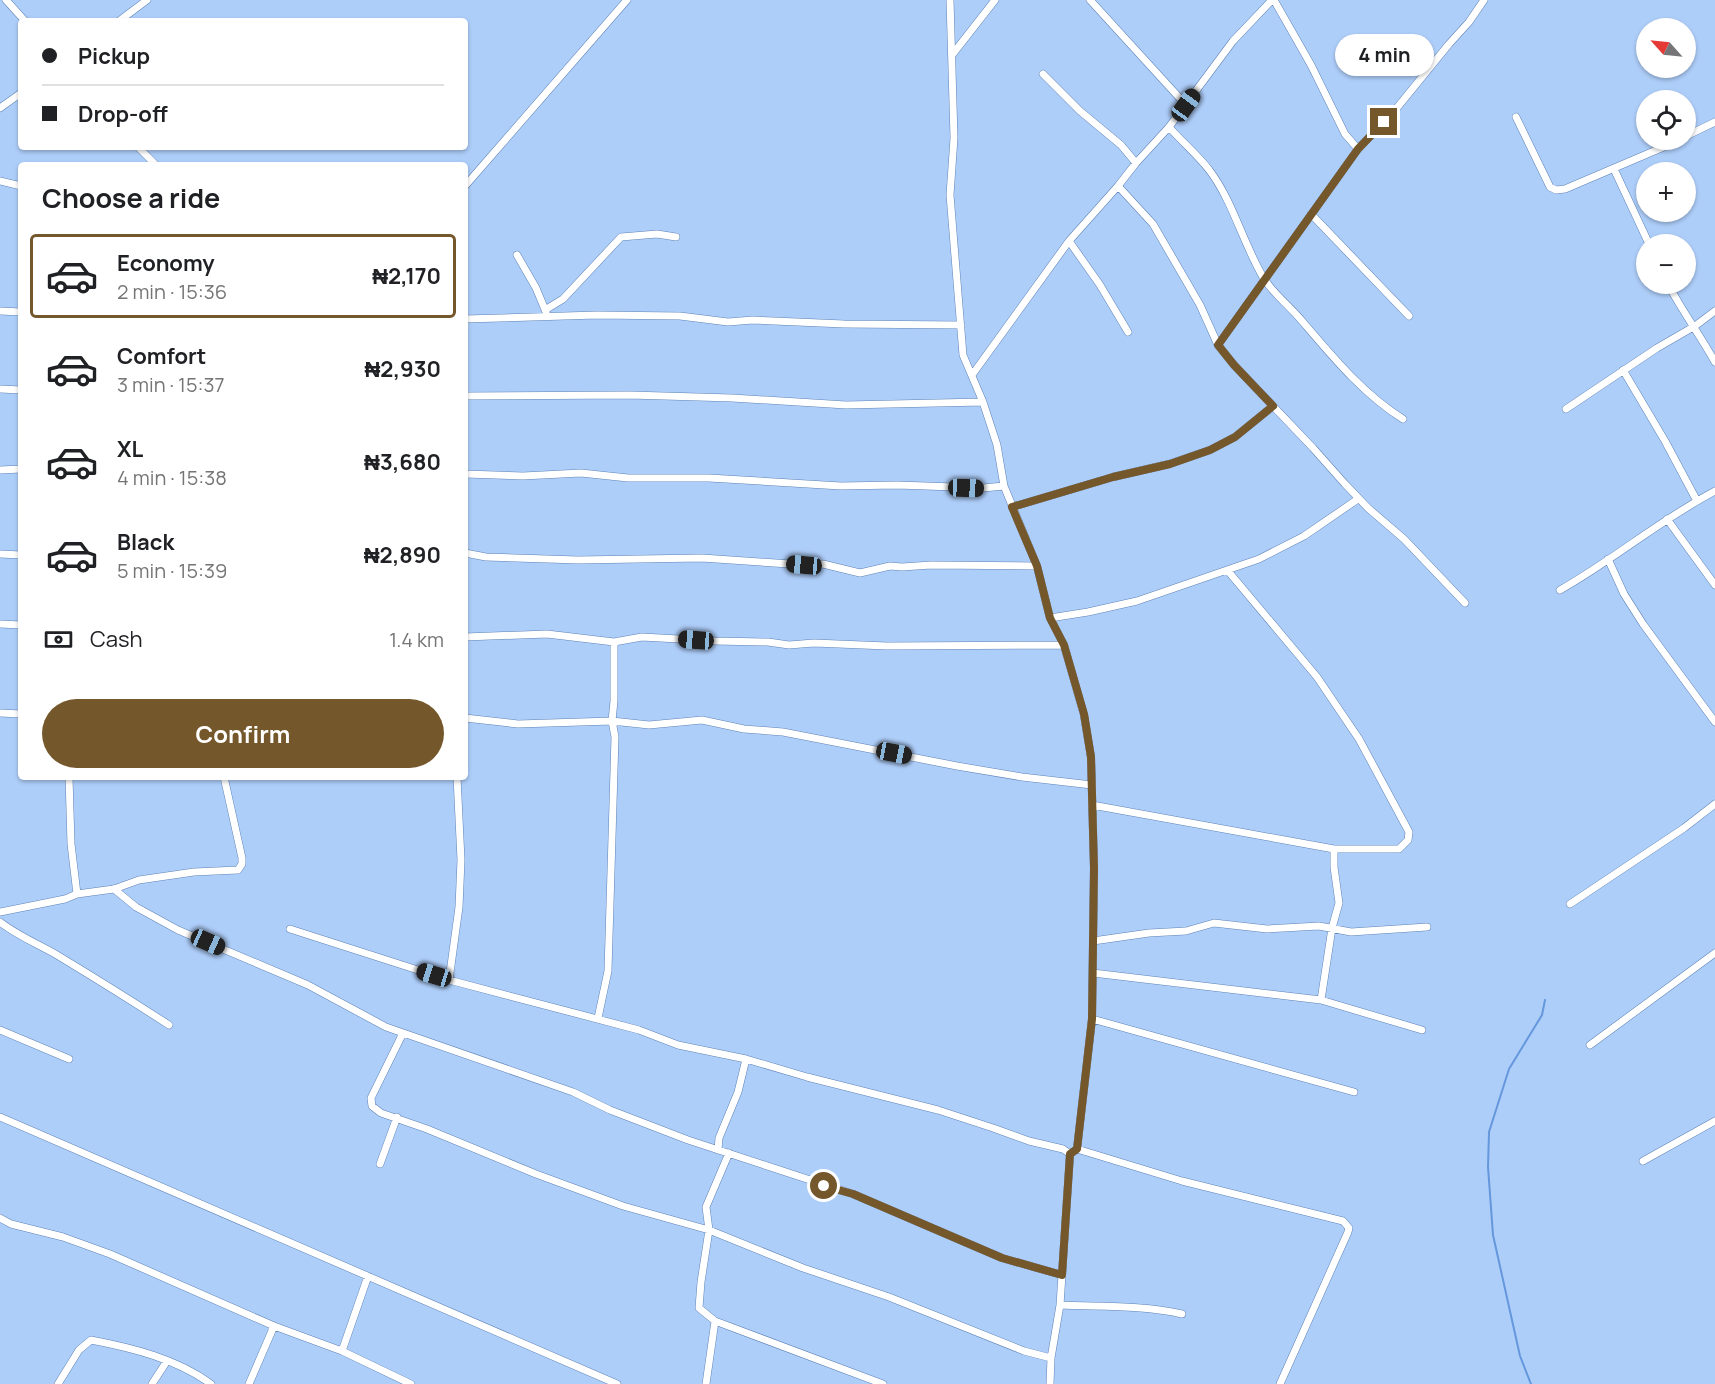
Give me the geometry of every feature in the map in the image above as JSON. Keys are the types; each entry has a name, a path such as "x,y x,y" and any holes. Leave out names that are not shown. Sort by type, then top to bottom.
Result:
{"street":[{"path":"6,0 22,18"},
{"path":"468,183 627,0"},
{"path":"951,0 954,138 950,195 963,355 983,402 997,445 1004,486 1037,566 1050,618 1064,645 1084,714 1091,757 1094,868 1092,1019 1077,1149 1070,1154"},
{"path":"952,55 995,0"},
{"path":"1090,0 1186,105"},
{"path":"972,375 1069,241 1169,128 1233,41 1273,0 1311,64 1345,134 1358,149"},
{"path":"1218,345 1358,149 1396,109 1469,22 1484,0"},
{"path":"123,18 142,2"},
{"path":"1043,74 1080,111 1121,145 1136,163"},
{"path":"0,108 18,95"},
{"path":"1516,117 1550,187 1556,190 1565,189 1657,150"},
{"path":"1696,131 1715,122"},
{"path":"1169,128 1210,171 1229,204 1264,280 1322,346 1388,410 1403,419"},
{"path":"141,150 153,162"},
{"path":"1614,169 1644,234"},
{"path":"0,181 18,185"},
{"path":"1118,186 1153,224 1200,305 1218,345 1234,365 1359,499 1404,540 1465,603"},
{"path":"1311,214 1408,316"},
{"path":"547,314 621,237 657,234 676,237"},
{"path":"1069,241 1100,285 1128,332"},
{"path":"517,255 536,288 547,314"},
{"path":"1673,294 1715,362"},
{"path":"0,311 18,312"},
{"path":"1566,409 1623,370 1695,327 1715,311"},
{"path":"468,319 547,314 680,316 728,322 753,320 844,324 961,325"},
{"path":"1623,370 1697,501"},
{"path":"0,389 18,390"},
{"path":"468,396 630,395 846,405 983,402"},
{"path":"1012,507 1170,464 1210,450 1235,437 1273,406"},
{"path":"0,470 18,469"},
{"path":"468,474 523,476 581,473 628,478 709,478 841,486 897,485 983,489 1004,486"},
{"path":"1560,590 1593,572 1608,559 1667,519 1715,491"},
{"path":"1050,618 1137,601 1227,571 1285,548 1359,499"},
{"path":"1667,519 1715,585"},
{"path":"0,554 18,555"},
{"path":"468,554 578,560 702,558 804,565 823,564 860,573 890,566 1037,566"},
{"path":"1608,559 1624,594 1643,624 1715,722"},
{"path":"1092,806 1334,849 1400,849 1408,840 1409,832 1406,824 1359,739 1317,677 1227,571"},
{"path":"0,624 18,625"},
{"path":"468,637 548,634 614,642 642,637 768,642 789,645 814,643 887,646 1064,645"},
{"path":"598,1018 608,960 614,806 615,737 612,721 614,642"},
{"path":"0,713 18,714"},
{"path":"468,718 518,724 612,721 639,725 702,720 744,729 783,732 1022,777 1092,785"},
{"path":"69,780 71,844 77,894"},
{"path":"0,912 65,899 77,894 114,889 140,880 194,872 229,872 240,867 243,858 225,780"},
{"path":"449,980 460,891 457,780"},
{"path":"1570,904 1684,828 1715,804"},
{"path":"1321,1000 1332,928 1339,903 1334,849"},
{"path":"114,889 136,908 178,930 298,981 386,1027 573,1092 610,1110 718,1150 853,1194 1002,1258 1062,1275"},
{"path":"0,922 11,931 112,988 169,1025"},
{"path":"1093,941 1149,933 1186,931 1214,923 1267,929 1305,926 1351,932 1427,927"},
{"path":"290,929 449,980 639,1029 678,1045 746,1059 965,1118 1029,1141 1063,1149 1070,1154"},
{"path":"1590,1045 1715,953"},
{"path":"1093,974 1321,1000 1422,1030"},
{"path":"1092,1019 1354,1092"},
{"path":"0,1030 69,1059"},
{"path":"403,1033 371,1102 381,1113 397,1117 536,1174 612,1202 709,1230 803,1268 889,1297 1024,1351 1051,1358"},
{"path":"718,1150 719,1138 738,1092 746,1059"},
{"path":"0,1117 616,1384"},
{"path":"380,1164 397,1117"},
{"path":"1643,1161 1715,1121"},
{"path":"1077,1149 1182,1181 1343,1221 1347,1225 1348,1232 1280,1384"},
{"path":"729,1153 706,1207 709,1230 699,1308 715,1321 883,1384"},
{"path":"1050,1384 1051,1358 1060,1305 1070,1154"},
{"path":"0,1218 11,1224 63,1237 110,1254 274,1326 342,1351 411,1384"},
{"path":"342,1351 368,1276"},
{"path":"1060,1305 1161,1310 1182,1314"},
{"path":"706,1384 715,1321"},
{"path":"249,1384 274,1326"},
{"path":"58,1384 80,1350 91,1340 118,1345 177,1363 200,1381 211,1384"},
{"path":"152,1384 167,1361"}],"waterway":[{"path":"1531,1384 1520,1356 1493,1235 1488,1167 1489,1132 1509,1069 1542,1015 1545,1000"}],"route":[{"path":"824,1186 853,1194 1002,1258 1062,1275 1070,1154 1077,1149 1092,1019 1094,868 1091,757 1084,714 1064,645 1050,618 1037,566 1012,507 1113,477 1170,464 1210,450 1235,437 1273,406 1218,345 1358,149 1384,122"}]}
